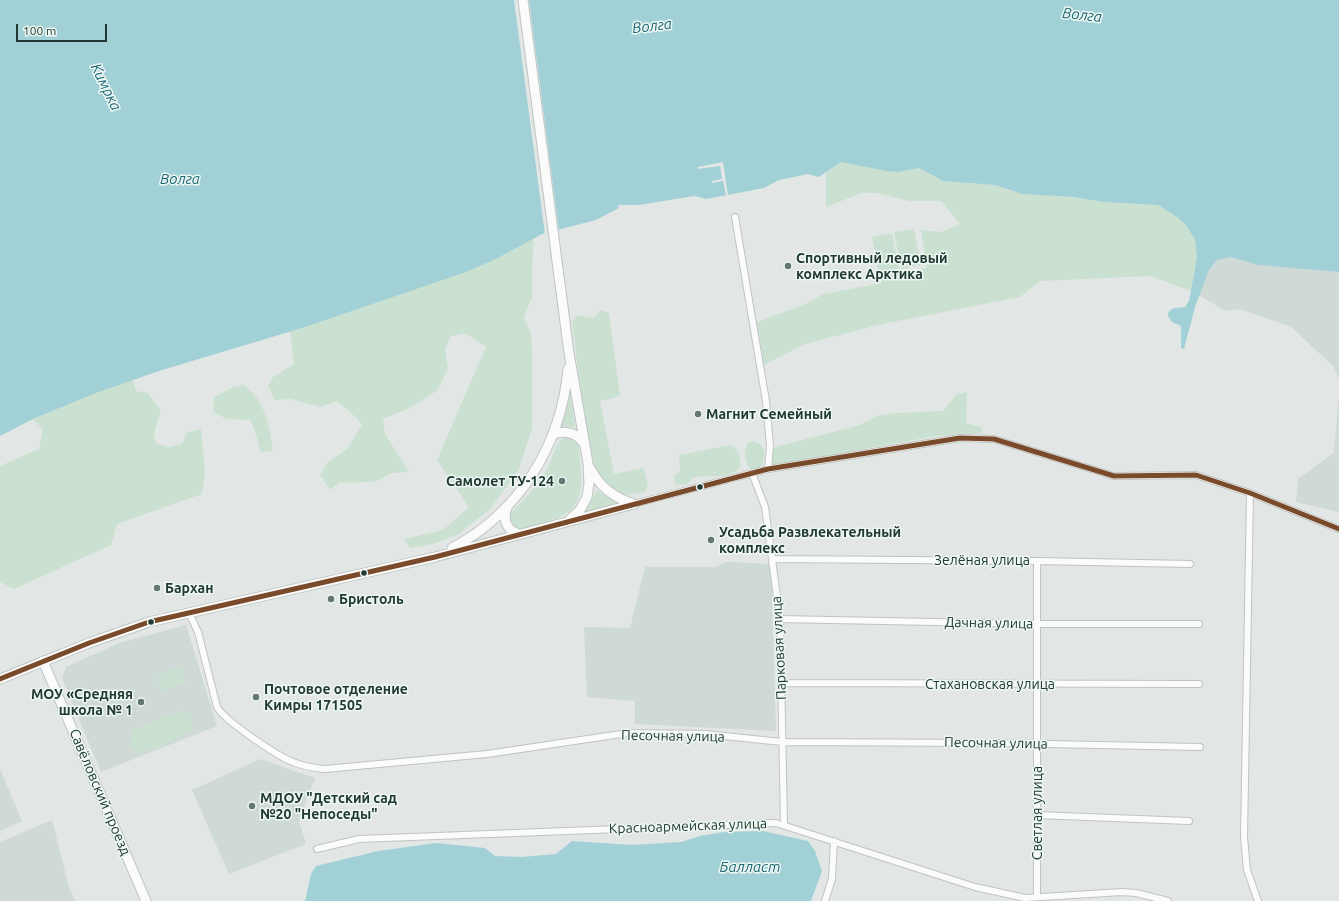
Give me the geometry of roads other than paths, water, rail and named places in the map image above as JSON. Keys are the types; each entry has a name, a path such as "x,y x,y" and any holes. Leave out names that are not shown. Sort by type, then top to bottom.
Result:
{"main road":[{"path":"524,0 569,353 588,463 589,484 587,496 578,512 564,523"},
{"path":"435,557 473,536 507,508 531,478 554,434 565,394 569,353"},
{"path":"554,434 563,432 570,433 584,442"},
{"path":"588,463 594,476 604,487 615,496 634,504"},
{"path":"0,679 128,629 189,613 435,557 634,504"},
{"path":"507,508 505,516 506,524 512,531 519,534"},
{"name":"Савёловский проезд","path":"43,661 146,901"}],"street":[{"path":"735,217 766,401 770,446 768,469"},
{"path":"634,504 768,469 960,438 994,439 1114,476 1196,475 1250,493 1339,529"},
{"name":"Парковая улица","path":"752,473 765,507 780,619 784,825"},
{"path":"1250,493 1244,838 1247,870 1258,901"},
{"name":"Зелёная улица","path":"773,559 1037,560 1190,564"},
{"name":"Светлая улица","path":"1037,560 1037,897"},
{"name":"Песочная улица","path":"189,613 198,632 217,707 220,712 231,722 286,759 310,767 325,769 487,754 628,733 705,734 782,742 1200,747"},
{"name":"Дачная улица","path":"780,619 1037,624 1199,624"},
{"name":"Стахановская улица","path":"782,683 1199,684"},
{"path":"1037,815 1189,821"},
{"name":"Красноармейская улица","path":"317,849 359,839 776,823 975,887 1025,898 1122,892 1136,893 1168,901"},
{"path":"825,901 832,879 834,842"}],"water":[{"name":"Волга","path":"0,0 1339,0 1339,272 1258,265 1230,257 1217,260 1209,270 1195,307 1184,349 1181,348 1181,326 1172,322 1168,316 1168,313 1171,309 1185,307 1189,301 1197,257 1195,240 1186,225 1177,217 1158,205 1103,202 1074,197 1022,194 995,185 943,181 919,168 898,172 841,162 819,177 808,174 779,180 764,188 706,199 694,196 639,205 618,205 619,208 596,220 542,234 498,258 466,272 302,328 162,370 96,393 33,419 0,436"},
{"name":"Балласт","path":"763,831 808,841 815,851 822,871 811,901 305,901 311,874 316,866 378,851 436,843 485,848 495,856 522,857 556,854 572,841 632,845 681,842 700,836 724,832"}],"place":[{"name":"Спортивный ледовый комплекс Арктика","path":"788,266"},
{"name":"Магнит Семейный","path":"698,414"},
{"name":"Самолет ТУ-124","path":"562,481"},
{"name":"Усадьба Развлекательный комплекс","path":"711,540"},
{"name":"Бархан","path":"157,588"},
{"name":"Бристоль","path":"331,599"},
{"name":"Почтовое отделение Кимры 171505","path":"256,697"},
{"name":"МОУ «Средняя школа № 1","path":"141,702"},
{"name":"МДОУ \"Детский сад №20 \"Непоседы\"","path":"252,806"}],"water label":[{"name":"Кимрка","path":"106,87"}]}
